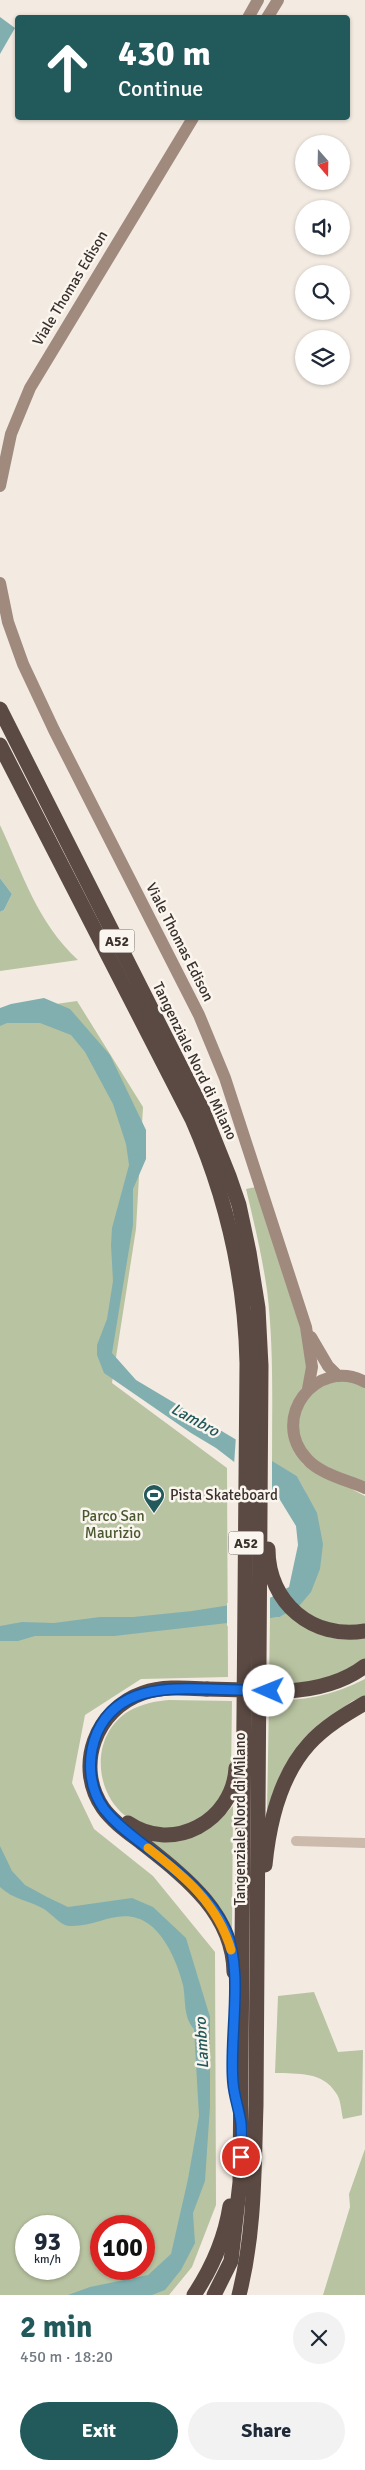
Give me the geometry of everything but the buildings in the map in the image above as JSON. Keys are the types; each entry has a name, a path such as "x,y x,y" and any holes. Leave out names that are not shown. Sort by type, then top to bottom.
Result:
{"highway":[{"name":"Tangenziale Nord di Milano","path":"0,709 203,1111 253,1275 261,1366 257,1433 258,1494 247,1594 240,2182 234,2242 226,2274 214,2295"},
{"name":"Tangenziale Nord di Milano","path":"0,744 225,1185 244,1301 247,1363 257,1433"},
{"path":"207,1692 147,1697 124,1708 108,1726 98,1749 98,1779 109,1805 133,1827 156,1835 182,1834 206,1823 224,1805 230,1795 236,1769 247,1632 247,1594 258,1494 257,1433"},
{"path":"258,1494 273,1580 298,1615 323,1630 339,1633 365,1631"},
{"name":"Tangenziale Nord di Milano","path":"238,2295 244,2273 253,2202 257,1892 247,1632"},
{"path":"289,1694 334,1683 365,1666"},
{"path":"194,2295 208,2273 223,2236 232,2192 232,2162 241,2123 233,2082 234,1968 226,1931 207,1901 194,1886 117,1823 103,1808 94,1789 90,1770 92,1748 104,1720 121,1703 156,1689 320,1694 365,1674"},
{"path":"257,1892 264,1877 274,1812 298,1757 323,1731 365,1703"}],"street":[{"path":"250,15 258,0"},
{"path":"269,15 278,0"},
{"name":"Viale Thomas Edison","path":"0,486 12,434 30,388 192,120"},
{"name":"Viale Thomas Edison","path":"0,583 8,622 23,664 54,730 199,1015 226,1078 262,1185 306,1327 312,1367 308,1389"},
{"name":"Viale Thomas Edison","path":"306,1327 317,1349 338,1376"},
{"path":"365,1382 338,1376 328,1378 308,1389 300,1399 295,1411 294,1436 299,1448 315,1466 365,1488"},
{"path":"296,1841 365,1843"}],"green space":[{"path":"0,825 41,914 64,945 78,960 0,971 0,912 4,910 12,894 0,878"},
{"name":"Parco San Maurizio","path":"77,1001 143,1107 136,1229 112,1383 227,1468 228,1677 141,1679 85,1715 72,1783 94,1829 153,1876 215,1952 216,2205 192,2267 169,2295 0,2295 0,1012"},
{"path":"256,1187 305,1343 308,1361 306,1383 300,1391 290,1442 303,1464 365,1496 365,1627 328,1628 298,1606 306,1493 297,1476 272,1462 271,1333 267,1290 246,1189"},
{"path":"344,1379 365,1386 365,1485 322,1466 310,1457 301,1442 297,1424 300,1407 308,1396 328,1384"},
{"path":"286,1613 322,1635 342,1639 365,1637 365,1660 329,1680 269,1686 270,1618 280,1617"},
{"path":"365,1679 365,1696 352,1701 329,1719 267,1811 269,1701 294,1700 318,1696 342,1689"},
{"path":"169,1700 232,1701 231,1776 230,1782 222,1796 200,1820 190,1825 158,1832 125,1816 114,1803 105,1788 101,1771 101,1754 106,1738 115,1723 129,1711 149,1703"},
{"path":"233,1806 232,1930 148,1839 184,1834 204,1828 223,1816"},
{"path":"314,1992 338,2052 363,2050 362,2115 343,2119 338,2096 330,2086 317,2077 275,2073 278,1996"},
{"path":"365,2149 365,2295 323,2295 350,2207 349,2194"}],"water":[{"path":"0,17 15,28 0,54"},
{"path":"0,878 12,894 4,910 0,912"},
{"name":"Lambro","path":"44,998 70,1009 110,1055 146,1130 146,1159 133,1189 133,1225 112,1353 136,1380 297,1476 317,1513 323,1544 320,1569 311,1592 300,1605 280,1617 114,1636 35,1636 18,1641 0,1641 0,1626 22,1622 54,1623 100,1617 133,1617 192,1611 268,1599 289,1587 298,1545 296,1526 277,1495 216,1448 104,1373 97,1355 97,1345 107,1319 113,1281 112,1228 129,1165 126,1144 113,1104 85,1052 71,1035 40,1023 7,1023 0,1026 0,1008"},
{"name":"Lambro","path":"0,1846 12,1871 25,1885 47,1897 68,1907 132,1898 153,1907 186,1938 210,2017 210,2106 205,2181 193,2213 195,2243 181,2270 165,2290 152,2295 68,2295 90,2287 124,2280 155,2280 155,2269 171,2254 188,2179 199,2116 194,2029 186,2014 183,1985 178,1969 162,1937 150,1925 140,1919 120,1917 80,1926 69,1926 59,1922 44,1909 16,1897 0,1887"}],"pier":[{"path":"236,1436 272,1459 272,1494 234,1465"},
{"path":"270,1596 270,1621 227,1626 227,1603"}],"slow traffic":[{"path":"148,1848 194,1886 207,1901 226,1931 231,1950"}],"place":[{"name":"Pista Skateboard","path":"154,1514"}],"route":[{"path":"241,2157 241,2123 233,2082 234,1968 232,1951 226,1931 207,1901 194,1886 117,1823 103,1808 92,1780 90,1760 95,1738 104,1720 121,1703 144,1692 171,1688 269,1691"}]}
